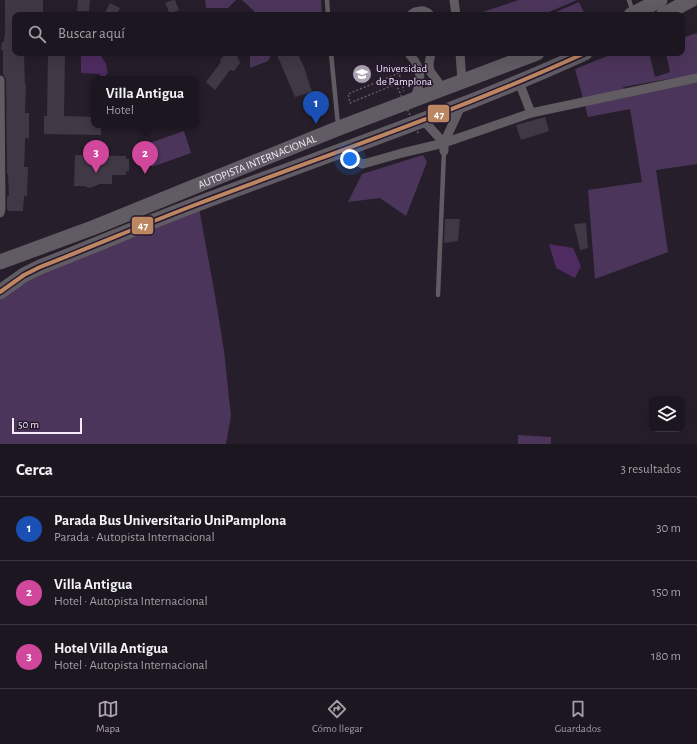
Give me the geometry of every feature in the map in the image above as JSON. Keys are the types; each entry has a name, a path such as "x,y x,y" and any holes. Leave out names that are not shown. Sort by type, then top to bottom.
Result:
{"highway":[{"path":"631,10 660,0"},
{"path":"669,12 691,0"},
{"name":"AUTOPISTA INTERNACIONAL","path":"0,262 102,224 339,128 529,56"},
{"name":"AUTOPISTA INTERNACIONAL","path":"0,292 24,275 40,267 199,203 461,106 578,56"}],"street":[{"path":"454,0 456,12"},
{"path":"415,12 427,12"},
{"path":"410,101 420,83 421,74 417,64 411,56"},
{"path":"460,56 462,81"},
{"path":"417,64 430,57"},
{"path":"430,57 430,71 443,88"},
{"path":"350,147 358,162 363,164 402,153 444,147 532,113 697,78"},
{"path":"0,80 0,213"},
{"path":"519,82 532,113"},
{"path":"444,147 461,106"},
{"path":"423,120 444,147"}],"lane":[{"path":"327,0 328,12"},
{"path":"330,56 339,128"},
{"path":"438,295 444,147"}],"path":[{"path":"410,101 399,73 348,94 350,103 396,84 419,135"}],"shaded area":[{"path":"205,0 236,0 228,8 206,8"},
{"path":"242,0 321,0 322,12 254,11"},
{"path":"519,0 577,0 549,12 482,12"},
{"path":"579,2 584,12 556,12"},
{"path":"697,33 697,74 623,87 627,96 697,80 697,164 656,170 668,252 595,279 588,190 642,182 630,109 588,117 575,69 608,56 650,56 655,77 670,72 667,56 685,56 685,37"},
{"path":"81,56 101,56 106,64 108,74 106,74 106,76 100,76 100,74 81,73"},
{"path":"250,56 270,56 268,61 250,68"},
{"path":"184,131 191,153 152,167 144,145"},
{"path":"423,155 427,162 406,216 380,198 348,202 362,174"},
{"path":"199,208 224,351 231,416 226,444 0,444 0,299 9,292 55,267"},
{"path":"549,244 573,248 581,266 575,278 556,268"},
{"path":"518,435 551,437 551,444 518,444"}],"building":[{"path":"5,0 43,0 43,12 12,12 12,56 24,56 26,85 25,113 29,113 29,138 25,138 24,167 28,167 27,196 24,196 23,211 9,211 7,209 7,196 9,196 7,174 6,79 3,74 3,50 1,50 2,42 4,42"},
{"path":"78,0 90,0 89,11 77,11"},
{"path":"175,0 179,10 169,12 165,3"},
{"path":"110,3 120,8 118,12 106,12"},
{"path":"48,56 65,56 64,116 91,117 91,128 101,128 101,135 44,134 44,116 47,116"},
{"path":"223,56 237,56 240,63 234,71 230,70 215,90 206,82 221,62 220,60"},
{"path":"277,56 298,56 304,67 312,92 295,97"},
{"path":"545,117 549,131 521,140 516,125"},
{"path":"75,155 126,156 126,159 129,159 129,171 126,171 126,175 112,175 112,184 100,184 90,188 85,186 74,186"},
{"path":"445,219 460,219 458,241 444,243"},
{"path":"586,223 588,248 580,250 574,224"}],"transit line":[{"name":"47","path":"0,292 24,275 40,267 160,218 442,113 578,56"}],"place":[{"name":"Universidad de Pamplona","path":"362,74"},
{"name":"Parada Bus Universitario UniPamplona","path":"316,124"},
{"name":"Hotel Villa Antigua","path":"96,173"},
{"name":"Villa Antigua","path":"145,174"}]}
